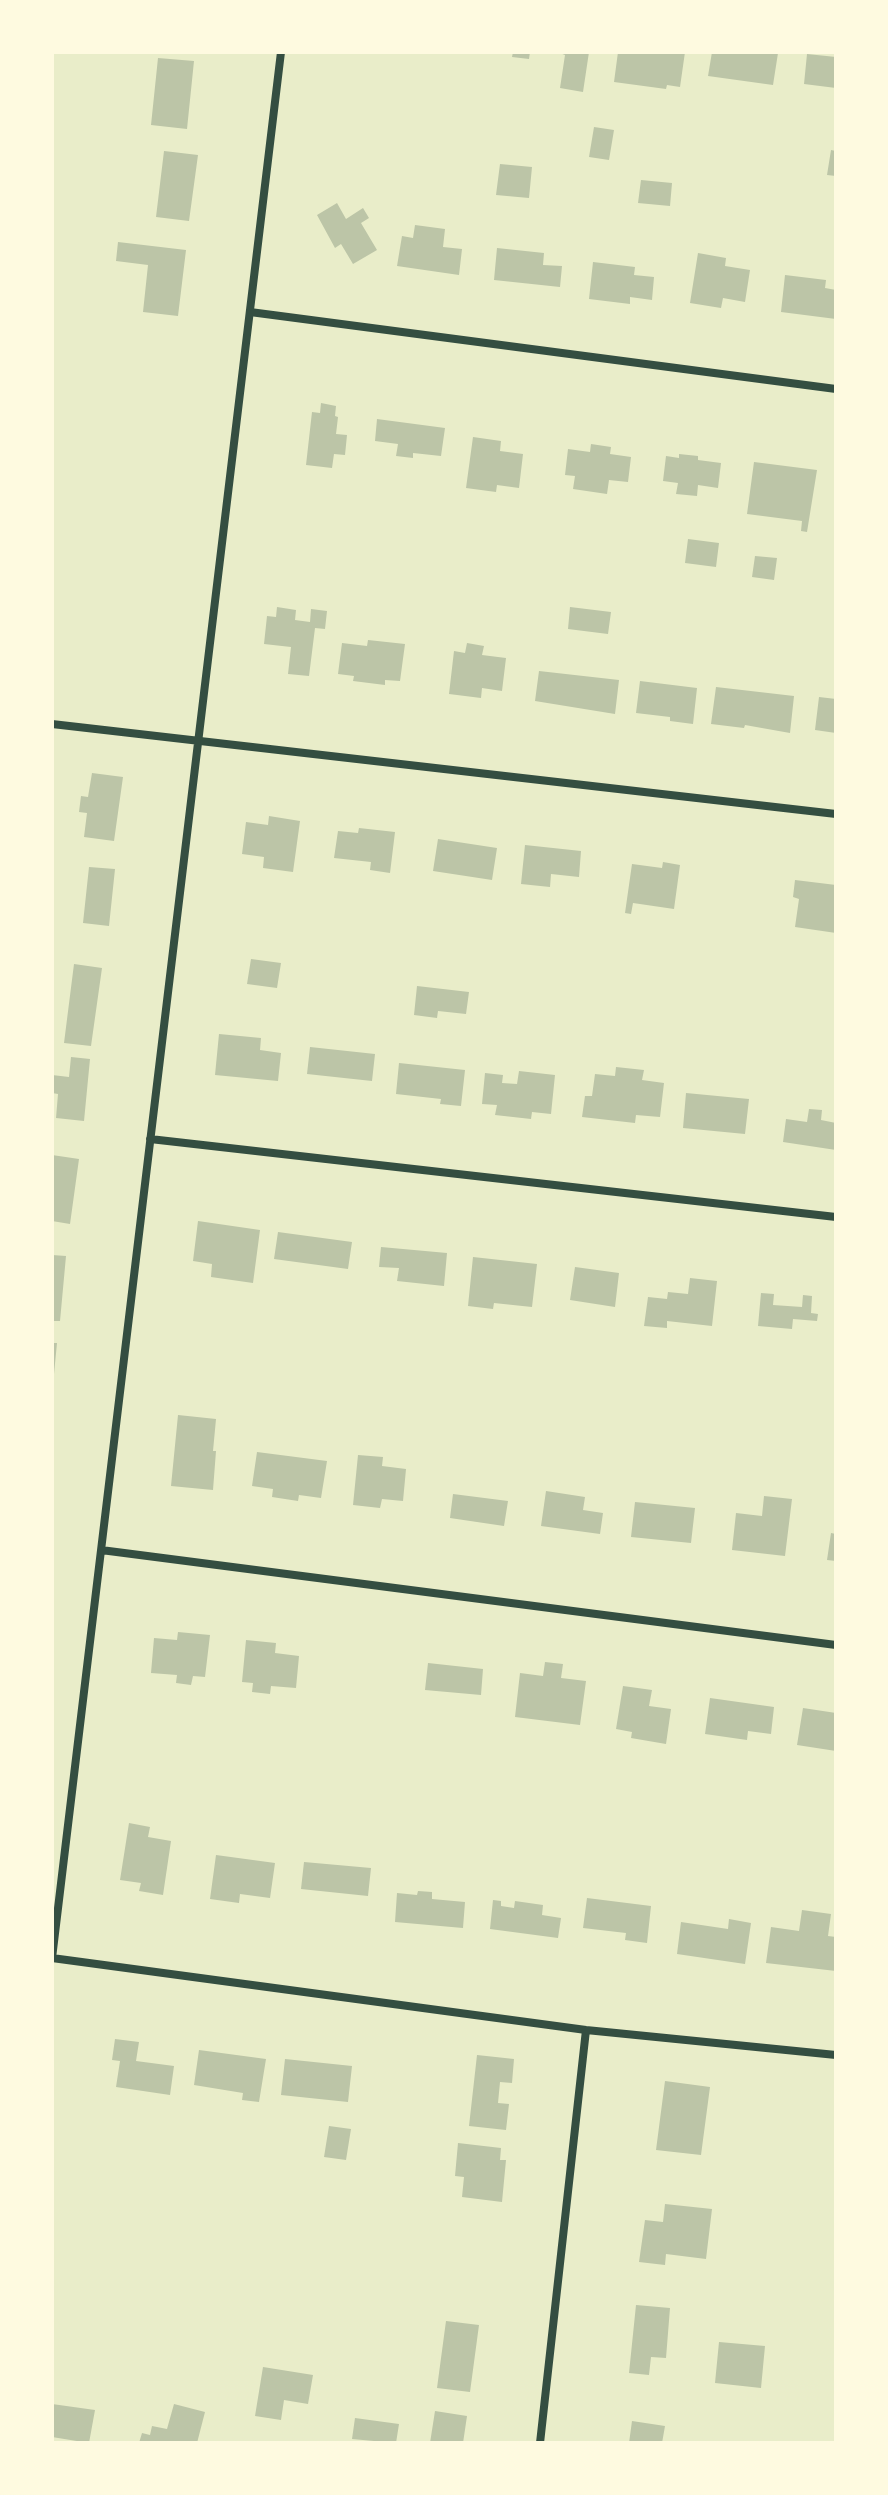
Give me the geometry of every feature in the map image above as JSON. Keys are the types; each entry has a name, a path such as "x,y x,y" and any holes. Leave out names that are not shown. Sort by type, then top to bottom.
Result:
{"street":[{"path":"281,52 52,1958 586,2030 836,2055"},
{"path":"250,312 836,389"},
{"path":"52,724 836,814"},
{"path":"150,1139 836,1217"},
{"path":"101,1550 836,1645"},
{"path":"540,2443 586,2030"}],"building":[{"path":"513,52 530,52 529,59 512,57"},
{"path":"557,52 589,52 583,92 560,88 565,55"},
{"path":"618,52 685,52 680,87 667,85 666,89 614,82"},
{"path":"712,52 778,53 773,85 708,76"},
{"path":"807,54 836,57 836,88 804,84"},
{"path":"158,58 194,61 187,129 151,125"},
{"path":"594,127 614,130 609,160 589,157"},
{"path":"831,150 836,151 836,176 827,175"},
{"path":"164,151 198,155 189,221 156,217"},
{"path":"500,164 532,167 529,198 496,195"},
{"path":"641,180 672,183 670,206 638,203"},
{"path":"337,203 346,219 363,208 369,218 361,223 377,250 353,264 341,244 335,248 317,215"},
{"path":"415,225 445,229 443,247 462,249 459,275 397,266 402,236 413,238"},
{"path":"118,242 186,250 178,316 143,312 148,265 116,261"},
{"path":"497,248 544,253 543,265 562,266 560,287 494,280"},
{"path":"698,253 726,258 725,266 750,270 745,302 723,298 721,308 690,303"},
{"path":"593,262 635,267 634,275 654,277 652,300 630,297 630,304 589,299"},
{"path":"785,275 826,280 825,288 836,290 836,319 781,312"},
{"path":"321,403 336,406 336,434 347,435 345,455 334,454 332,468 306,465 312,412 320,413"},
{"path":"377,419 445,428 441,456 413,453 413,458 396,456 398,444 375,441"},
{"path":"473,437 501,441 500,451 523,454 519,488 497,485 496,492 466,488"},
{"path":"591,444 611,447 610,454 631,457 628,482 609,480 607,494 573,489 575,476 565,475 568,449 590,452"},
{"path":"679,454 721,463 718,488 698,485 697,496 676,494 678,483 663,481 666,456 679,458"},
{"path":"754,462 817,470 807,532 801,531 802,521 747,514"},
{"path":"688,539 719,543 716,567 685,563"},
{"path":"755,556 777,558 774,580 752,577"},
{"path":"277,607 296,610 295,620 310,622 311,609 327,611 325,629 315,628 309,676 288,674 291,647 264,644 267,616 276,617"},
{"path":"570,607 611,612 608,634 568,629"},
{"path":"368,640 405,644 400,681 385,680 385,685 353,681 354,676 338,674 342,643 367,646"},
{"path":"467,643 484,646 482,655 506,658 502,691 482,688 481,698 449,694 454,651 465,653"},
{"path":"539,671 619,680 615,714 535,701"},
{"path":"640,681 697,688 693,724 670,721 670,717 636,713"},
{"path":"716,687 794,696 790,733 745,725 744,728 711,724"},
{"path":"819,697 836,699 836,733 815,730"},
{"path":"92,773 123,777 114,841 84,837 87,813 79,812 81,796 88,797"},
{"path":"269,816 300,821 293,872 263,868 264,857 242,854 246,822 268,825"},
{"path":"359,828 395,832 390,873 370,870 371,862 334,858 338,831 358,833"},
{"path":"438,839 497,848 492,880 433,871"},
{"path":"525,845 581,851 579,877 551,874 550,887 521,884"},
{"path":"663,862 680,865 674,909 633,903 631,914 625,913 632,864 662,868"},
{"path":"89,867 115,869 109,926 83,923"},
{"path":"795,880 836,885 836,933 795,927 799,899 793,897"},
{"path":"251,959 281,963 277,988 247,984"},
{"path":"74,964 102,968 91,1046 64,1043"},
{"path":"417,986 469,992 466,1014 438,1011 437,1018 414,1015"},
{"path":"219,1034 261,1038 260,1050 281,1053 278,1081 215,1075"},
{"path":"310,1047 375,1054 372,1081 307,1074"},
{"path":"71,1057 90,1059 84,1121 56,1118 58,1094 52,1093 52,1075 69,1077"},
{"path":"399,1063 465,1070 461,1106 440,1104 441,1099 396,1094"},
{"path":"616,1067 644,1070 642,1080 664,1083 660,1117 636,1115 635,1123 582,1117 585,1096 592,1096 595,1074 615,1076"},
{"path":"519,1071 555,1075 551,1114 532,1112 531,1119 495,1115 497,1105 482,1104 485,1073 503,1075 502,1083 517,1084"},
{"path":"686,1093 749,1099 745,1134 683,1128"},
{"path":"809,1109 822,1110 821,1120 836,1123 836,1150 783,1142 786,1119 807,1122"},
{"path":"52,1155 79,1159 70,1224 52,1221"},
{"path":"198,1221 260,1230 253,1283 211,1277 212,1264 193,1261"},
{"path":"278,1232 352,1242 348,1269 274,1259"},
{"path":"381,1247 447,1253 444,1286 397,1281 399,1268 379,1267"},
{"path":"52,1255 66,1256 60,1321 52,1321"},
{"path":"473,1257 537,1264 532,1307 494,1303 493,1309 468,1306"},
{"path":"575,1267 619,1273 615,1307 570,1300"},
{"path":"690,1278 717,1281 712,1326 667,1321 667,1328 644,1326 648,1297 667,1299 668,1292 688,1294"},
{"path":"761,1293 774,1294 773,1305 802,1307 803,1295 812,1296 811,1313 818,1314 817,1321 793,1319 792,1329 758,1326"},
{"path":"52,1343 57,1343 54,1374 52,1374"},
{"path":"178,1415 216,1419 213,1490 171,1486"},
{"path":"257,1452 327,1461 321,1498 299,1495 298,1501 272,1497 273,1489 252,1486"},
{"path":"358,1455 383,1457 382,1466 406,1469 403,1501 382,1499 380,1508 353,1505"},
{"path":"546,1491 585,1497 583,1510 603,1513 600,1534 541,1526"},
{"path":"453,1494 508,1501 504,1526 450,1518"},
{"path":"764,1496 792,1499 785,1556 732,1550 736,1513 762,1516"},
{"path":"635,1502 695,1508 691,1543 631,1537"},
{"path":"831,1533 836,1534 836,1561 827,1560"},
{"path":"178,1632 210,1635 205,1677 193,1676 191,1685 176,1683 177,1675 151,1673 154,1638 177,1640"},
{"path":"246,1640 276,1643 275,1653 299,1656 296,1688 271,1686 270,1694 252,1692 253,1683 242,1682"},
{"path":"545,1662 563,1664 561,1678 586,1681 580,1725 515,1717 520,1673 543,1676"},
{"path":"428,1663 483,1669 481,1695 425,1690"},
{"path":"623,1686 652,1690 649,1706 671,1709 666,1744 631,1738 632,1732 616,1729"},
{"path":"710,1698 774,1707 771,1734 748,1731 747,1740 705,1734"},
{"path":"803,1708 836,1713 836,1751 797,1745"},
{"path":"129,1823 150,1827 148,1837 171,1841 163,1895 139,1891 141,1883 120,1880"},
{"path":"216,1855 275,1863 270,1898 240,1894 239,1903 210,1899"},
{"path":"304,1862 371,1868 368,1896 301,1889"},
{"path":"418,1891 432,1892 432,1899 465,1902 463,1928 395,1922 397,1893 417,1895"},
{"path":"587,1898 651,1906 647,1943 625,1940 626,1933 583,1928"},
{"path":"493,1900 501,1901 501,1906 514,1908 515,1901 543,1905 542,1915 561,1918 558,1938 490,1929"},
{"path":"802,1910 831,1914 828,1936 836,1937 836,1971 766,1963 771,1927 799,1931"},
{"path":"729,1919 751,1923 745,1964 677,1954 681,1922 728,1929"},
{"path":"115,2039 139,2042 136,2061 174,2066 170,2095 116,2087 120,2061 112,2060"},
{"path":"199,2050 266,2059 259,2102 242,2100 243,2093 194,2085"},
{"path":"477,2055 514,2059 512,2083 500,2082 498,2103 509,2104 506,2130 469,2126"},
{"path":"285,2059 352,2066 348,2102 281,2095"},
{"path":"665,2081 710,2087 701,2155 656,2150"},
{"path":"329,2126 351,2129 346,2160 324,2157"},
{"path":"458,2143 501,2148 500,2160 506,2160 502,2202 462,2197 464,2177 455,2176"},
{"path":"665,2204 712,2209 706,2259 666,2254 665,2265 639,2262 645,2220 663,2222"},
{"path":"636,2305 670,2308 666,2358 651,2357 649,2375 629,2373"},
{"path":"446,2321 479,2325 470,2392 437,2388"},
{"path":"719,2342 765,2346 761,2388 715,2383"},
{"path":"263,2367 313,2375 308,2404 284,2400 281,2420 255,2416"},
{"path":"52,2404 95,2410 89,2443 52,2437"},
{"path":"174,2404 205,2412 197,2443 139,2443 142,2433 150,2435 152,2426 167,2429"},
{"path":"435,2411 467,2416 463,2443 430,2443"},
{"path":"355,2418 399,2424 396,2443 352,2439"},
{"path":"632,2421 665,2426 662,2443 629,2443"}]}
